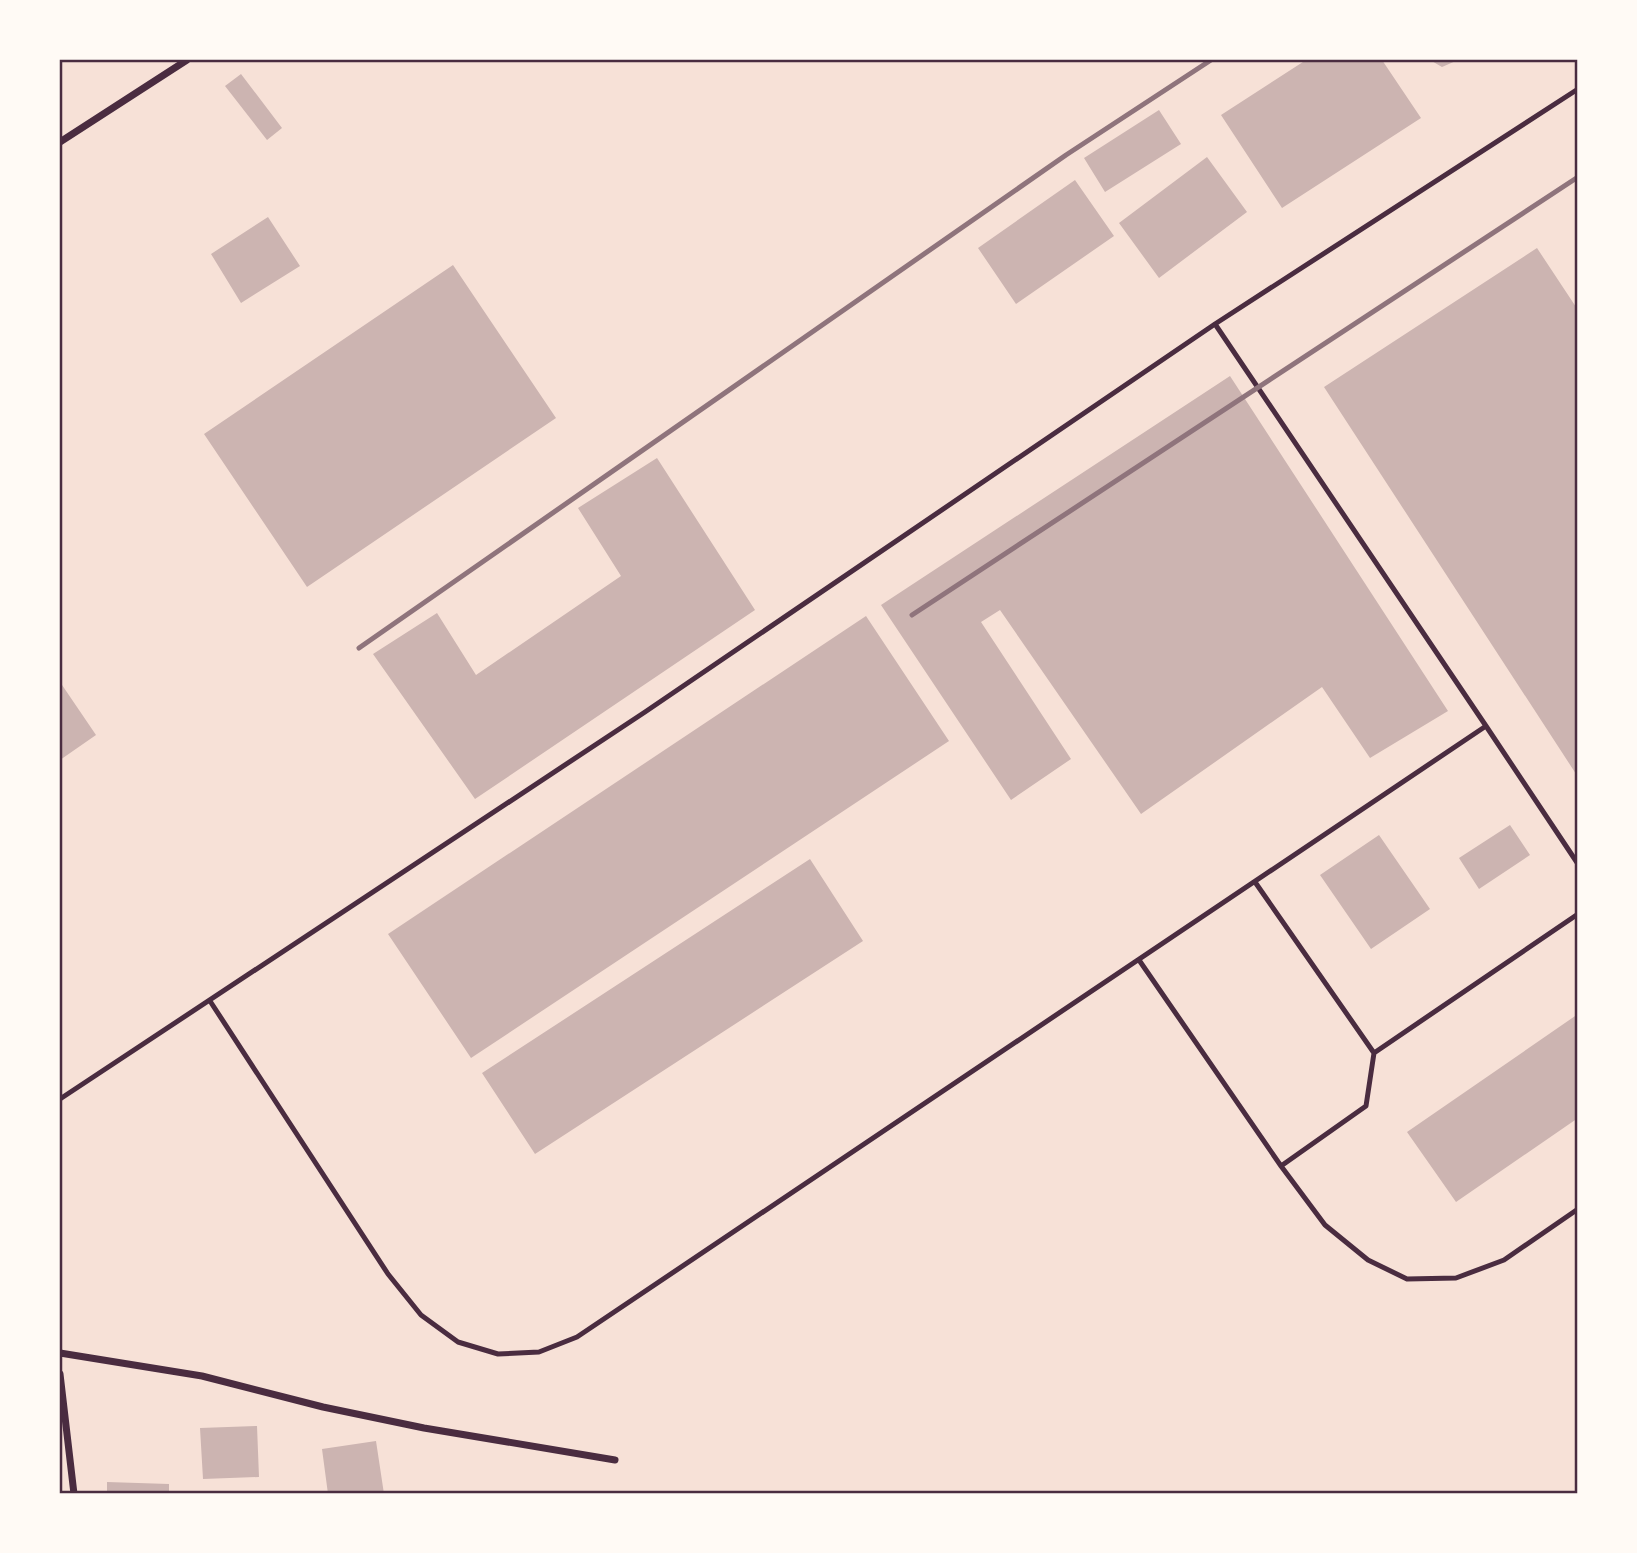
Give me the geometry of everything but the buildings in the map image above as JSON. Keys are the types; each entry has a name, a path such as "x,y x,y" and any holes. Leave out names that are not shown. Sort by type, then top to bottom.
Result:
{"street":[{"path":"60,142 187,60"},
{"path":"60,1353 202,1376 323,1407 424,1428 615,1460"},
{"path":"60,1374 74,1493"}],"lane":[{"path":"60,1099 645,712 1215,324 1577,89"},
{"path":"1215,324 1577,864"},
{"path":"210,1001 388,1274 421,1315 458,1342 498,1354 539,1352 577,1337 1486,726"},
{"path":"1255,882 1374,1052 1366,1106 1281,1166"},
{"path":"1374,1052 1577,914"},
{"path":"1139,960 1281,1166 1325,1225 1368,1261 1407,1279 1456,1278 1504,1260 1577,1209"}],"railway":[{"path":"359,648 1066,155 1211,60"},
{"path":"912,615 1578,177"}]}
